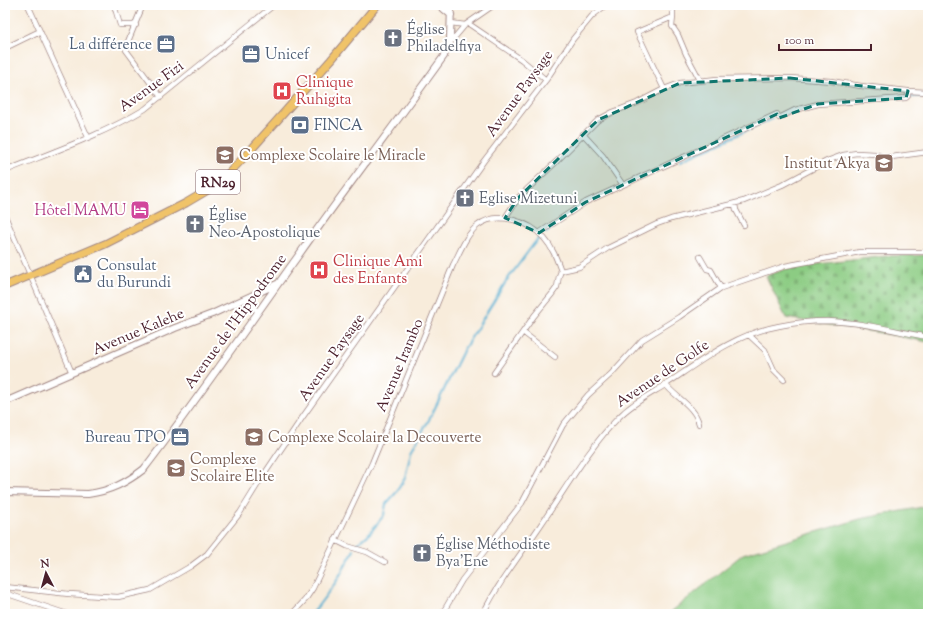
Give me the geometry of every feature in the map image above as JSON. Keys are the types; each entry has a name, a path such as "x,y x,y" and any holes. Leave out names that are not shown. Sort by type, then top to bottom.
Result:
{"main road":[{"name":"RN29","path":"5,286 106,244 149,223 208,190 228,174 326,65 377,5"}],"street":[{"path":"28,5 88,137"},
{"path":"114,5 120,25 136,25"},
{"path":"144,5 127,44 126,50 161,97"},
{"name":"Avenue Fizi","path":"5,171 88,137 146,109 274,5"},
{"path":"439,5 451,15"},
{"name":"Avenue de l'Hippodrome","path":"5,492 88,494 109,490 122,485 144,469 444,56 449,44 451,5"},
{"path":"449,44 467,25 494,5"},
{"name":"Avenue Paysage","path":"5,587 69,594 118,597 150,590 191,566 207,554 240,513 302,418 483,162 546,80 573,39 592,16 606,5"},
{"path":"672,5 672,26 700,80"},
{"path":"664,89 637,32 673,18"},
{"path":"451,23 467,25 522,60 546,80"},
{"path":"5,48 40,31"},
{"path":"505,218 518,198 598,120 680,83 700,80 757,78 804,79 928,92"},
{"path":"539,233 586,202 778,114 779,118 801,108 818,104 906,98 908,96 908,91"},
{"path":"583,134 603,156 622,185"},
{"path":"494,373 524,333 534,316 557,287 561,271 579,266 608,248 657,224 671,219 735,204 782,185 843,155 857,153 876,154 884,158 928,152"},
{"path":"735,204 736,210 744,225"},
{"path":"5,216 72,373"},
{"name":"Avenue Irambo","path":"292,614 305,600 313,588 372,463 453,265 469,235 483,221 492,218 505,218 518,222 539,233 545,239 552,249 561,271"},
{"path":"442,614 462,580 522,503 563,425 574,410 611,374 642,340 721,288 794,263 860,252 928,252"},
{"path":"700,257 707,269 711,270 721,288"},
{"name":"Avenue Kalehe","path":"5,402 280,282"},
{"path":"246,298 258,312"},
{"name":"Avenue de Golfe","path":"483,614 502,580 592,450 618,418 631,406 698,362 754,332 780,326 826,321 858,324 928,337"},
{"path":"524,333 554,357"},
{"path":"749,335 765,350 774,370 784,380"},
{"path":"665,384 690,407 700,424"},
{"path":"335,540 347,546 368,552 385,562"},
{"path":"5,593 67,614"}],"highlighted area":[{"path":"790,78 908,91 906,98 818,104 779,118 777,114 586,202 539,233 505,218 518,198 598,120 680,83"}],"green space":[{"path":"928,255 928,342 786,318 766,276 792,267 887,256"},
{"path":"928,506 928,614 670,614 743,554 860,519"}],"waterway":[{"path":"907,97 928,96"},
{"path":"778,116 786,112"},
{"path":"680,161 772,119"},
{"path":"546,233 555,225"},
{"path":"357,544 368,535 384,515 386,504 395,494 405,478 411,451 430,418 464,349 507,280 539,238"},
{"path":"312,614 336,582 354,550"}],"place":[{"name":"Église Philadelfiya","path":"393,38"},
{"name":"La différence","path":"166,44"},
{"name":"Unicef","path":"251,54"},
{"name":"Clinique Ruhigita","path":"282,91"},
{"name":"FINCA","path":"300,125"},
{"name":"Complexe Scolaire le Miracle","path":"225,155"},
{"name":"Institut Akya","path":"884,163"},
{"name":"Eglise Mizetuni","path":"465,198"},
{"name":"Hôtel MAMU","path":"140,210"},
{"name":"Église Neo-Apostolique","path":"195,224"},
{"name":"Clinique Ami des Enfants","path":"319,270"},
{"name":"Consulat du Burundi","path":"83,274"},
{"name":"Bureau TPO","path":"180,437"},
{"name":"Complexe Scolaire la Decouverte","path":"254,437"},
{"name":"Complexe Scolaire Elite","path":"176,468"},
{"name":"Église Méthodiste Bya'Ene","path":"422,553"}]}
